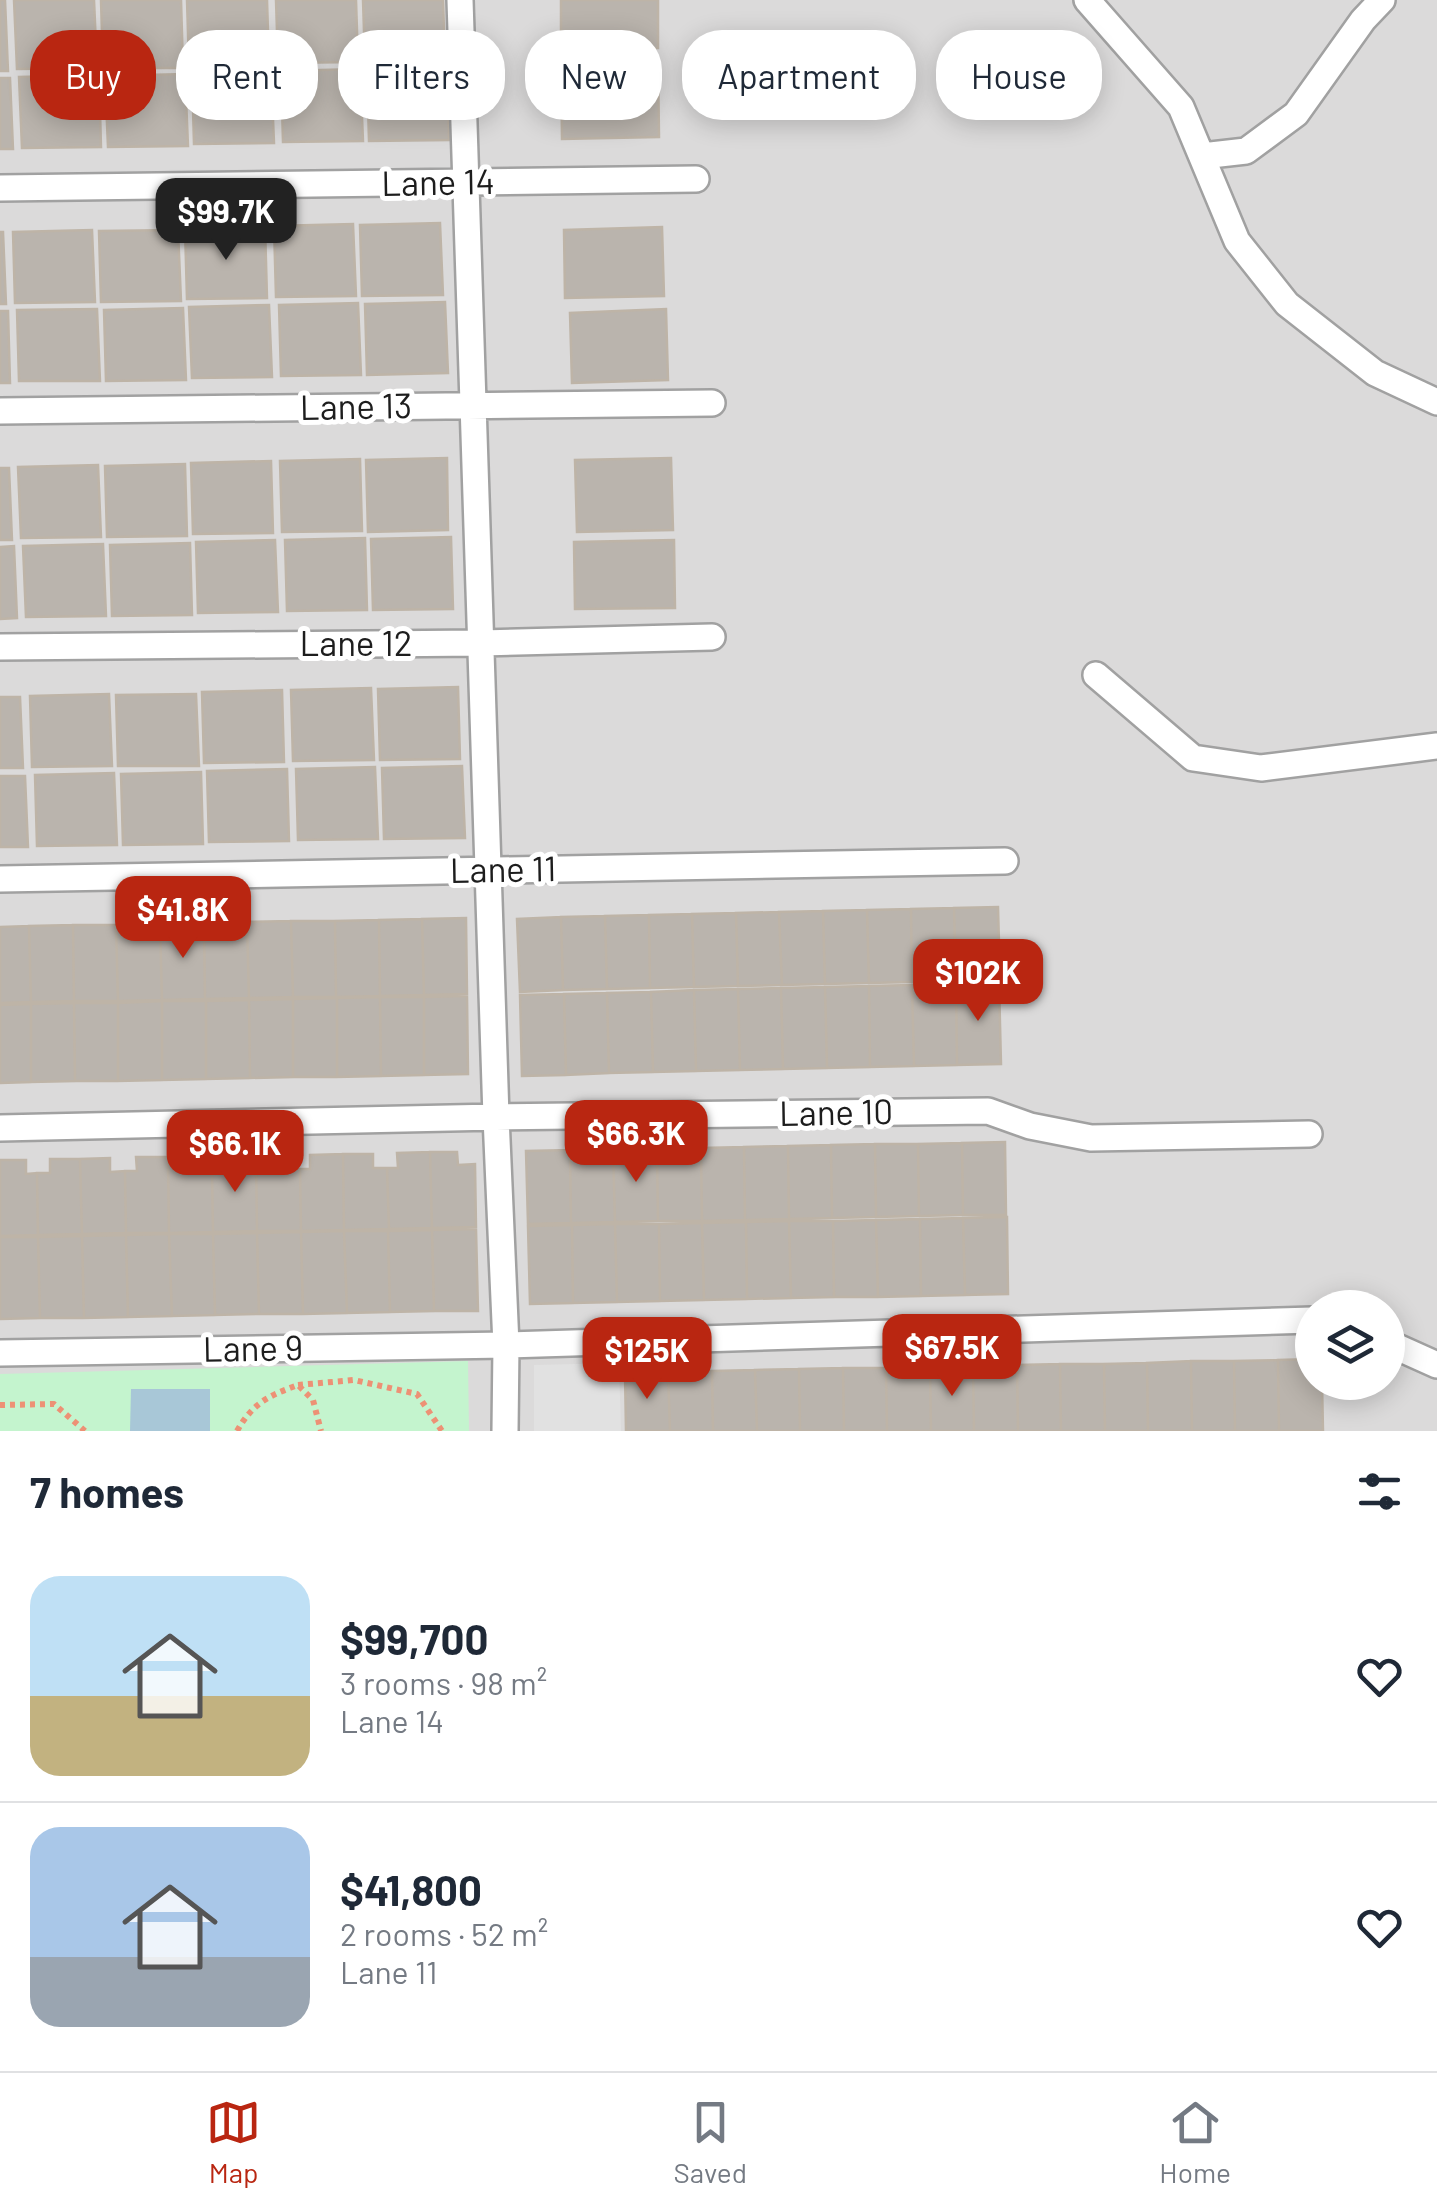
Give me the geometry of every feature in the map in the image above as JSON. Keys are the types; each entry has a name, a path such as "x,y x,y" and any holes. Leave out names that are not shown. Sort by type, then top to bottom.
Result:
{"street":[{"path":"460,0 506,1431"},
{"path":"1088,0 1180,107 1238,240 1287,304 1375,374 1437,402"},
{"path":"1202,156 1246,151 1296,114 1363,20 1382,0"},
{"name":"Lane 14","path":"0,188 696,179"},
{"name":"Lane 13","path":"0,411 712,404"},
{"name":"Lane 12","path":"0,646 712,637"},
{"path":"1096,674 1193,758 1261,768 1437,746"},
{"name":"Lane 11","path":"0,878 1005,861"},
{"name":"Lane 10","path":"0,1128 988,1111 1030,1126 1091,1138 1309,1134"},
{"name":"Lane 9","path":"0,1353 506,1345 1295,1321"},
{"path":"1405,1351 1437,1365"}],"path":[{"path":"236,1431 255,1404 275,1393 298,1384 354,1380 418,1394 442,1431"},
{"path":"298,1384 313,1400 321,1431"},
{"path":"0,1405 54,1404 85,1431"}],"shaded area":[{"path":"0,0 1437,0 1437,1431 0,1431"},
{"path":"619,1363 621,1431 534,1431 534,1365"}],"green space":[{"path":"468,1361 469,1431 0,1431 0,1374"}],"water":[{"path":"131,1389 210,1389 210,1431 130,1431"}],"building":[{"path":"0,0 5,0 8,71 0,71"},
{"path":"14,0 94,0 95,30 30,30 30,69 17,69"},
{"path":"101,0 181,0 182,30 176,30 176,68 156,68 156,30 102,30"},
{"path":"187,0 267,0 268,30 188,30"},
{"path":"276,0 356,0 357,30 338,30 338,62 318,62 318,30 277,30"},
{"path":"363,0 443,0 444,30 364,30"},
{"path":"561,0 658,0 658,30 561,30"},
{"path":"318,70 338,70 338,120 362,120 363,141 283,142 282,120 318,120"},
{"path":"176,74 176,120 187,120 188,146 108,147 107,120 156,120 156,75"},
{"path":"19,77 30,77 30,120 100,120 101,147 22,148"},
{"path":"0,78 10,78 13,149 0,149"},
{"path":"193,120 273,120 274,143 194,144"},
{"path":"368,120 448,120 449,140 369,141"},
{"path":"562,120 659,120 659,137 562,139"},
{"path":"440,223 443,295 362,296 360,225"},
{"path":"353,224 356,296 276,297 274,226"},
{"path":"265,226 267,298 187,299 185,228"},
{"path":"662,227 664,296 565,298 564,230"},
{"path":"92,230 95,302 15,303 13,232"},
{"path":"178,230 181,301 101,302 99,231"},
{"path":"3,232 6,304 0,304"},
{"path":"445,302 448,373 367,375 365,304"},
{"path":"358,303 361,375 281,376 279,305"},
{"path":"269,305 272,377 192,378 189,307"},
{"path":"183,308 186,380 106,381 104,310"},
{"path":"97,309 100,381 19,381 17,310"},
{"path":"666,309 668,380 572,383 570,313"},
{"path":"0,311 8,311 10,383 0,383"},
{"path":"447,458 448,530 368,532 366,460"},
{"path":"671,458 673,530 577,532 575,460"},
{"path":"360,459 362,531 282,532 280,461"},
{"path":"271,461 273,533 193,534 191,463"},
{"path":"185,464 187,536 107,537 105,466"},
{"path":"98,465 101,537 21,538 18,467"},
{"path":"0,468 9,468 12,540 0,540"},
{"path":"451,537 453,609 373,610 371,539"},
{"path":"365,538 367,610 287,611 285,540"},
{"path":"275,540 278,612 198,613 196,542"},
{"path":"674,540 675,608 575,609 574,542"},
{"path":"190,543 192,615 112,616 110,545"},
{"path":"103,544 106,616 26,617 23,546"},
{"path":"14,546 17,618 0,619 0,547"},
{"path":"458,687 460,759 380,760 378,689"},
{"path":"371,688 374,760 293,761 291,690"},
{"path":"282,690 284,762 204,763 202,692"},
{"path":"109,694 112,766 32,767 30,696"},
{"path":"196,694 199,766 118,766 116,695"},
{"path":"0,697 20,697 23,768 0,768"},
{"path":"462,766 465,838 384,839 382,768"},
{"path":"375,767 378,839 298,840 296,769"},
{"path":"287,769 289,841 209,842 207,771"},
{"path":"201,772 203,844 123,845 121,774"},
{"path":"114,773 117,845 37,846 35,775"},
{"path":"0,776 25,776 28,847 0,847"},
{"path":"998,907 1000,980 956,981 954,908"},
{"path":"954,908 956,981 912,982 911,909"},
{"path":"911,909 912,982 869,983 867,910"},
{"path":"867,910 869,983 825,984 823,911"},
{"path":"823,911 825,984 782,985 779,912"},
{"path":"779,912 782,985 738,986 736,913"},
{"path":"736,913 738,986 694,987 692,914"},
{"path":"692,914 694,987 650,988 649,915"},
{"path":"649,915 650,988 607,989 605,916"},
{"path":"605,916 607,989 563,990 561,917"},
{"path":"561,917 563,990 520,992 517,919"},
{"path":"466,918 467,994 424,995 422,919"},
{"path":"422,919 424,995 380,996 379,920"},
{"path":"379,920 380,996 336,997 335,921"},
{"path":"291,921 293,997 249,998 247,922"},
{"path":"291,921 335,921 336,997 293,997"},
{"path":"247,922 249,998 205,999 204,923"},
{"path":"204,923 205,999 162,1000 160,924"},
{"path":"160,924 162,1000 118,1001 116,925"},
{"path":"73,925 74,1001 31,1002 29,926"},
{"path":"73,925 116,925 118,1001 74,1001"},
{"path":"29,926 31,1002 0,1003 0,927"},
{"path":"999,983 1001,1064 957,1065 956,984"},
{"path":"956,984 957,1065 914,1066 912,985"},
{"path":"912,985 914,1066 870,1067 869,986"},
{"path":"869,986 870,1067 827,1068 825,987"},
{"path":"825,987 827,1068 783,1069 781,988"},
{"path":"781,988 783,1069 740,1070 738,989"},
{"path":"738,989 740,1070 696,1071 694,990"},
{"path":"694,990 696,1071 653,1072 651,992"},
{"path":"651,992 653,1072 609,1073 607,993"},
{"path":"607,993 609,1073 566,1075 564,994"},
{"path":"564,994 566,1075 522,1076 520,995"},
{"path":"467,996 468,1074 424,1075 424,997"},
{"path":"380,997 424,997 424,1075 381,1076"},
{"path":"380,997 381,1076 337,1077 337,998"},
{"path":"337,998 337,1077 293,1077 293,999"},
{"path":"293,999 293,1077 250,1078 249,1000"},
{"path":"249,1000 250,1078 206,1079 206,1001"},
{"path":"162,1001 206,1001 206,1079 162,1080"},
{"path":"162,1001 162,1080 118,1081 118,1003"},
{"path":"74,1003 118,1003 118,1081 75,1081"},
{"path":"74,1003 75,1081 31,1082 31,1004"},
{"path":"31,1004 31,1082 0,1083 0,1005"},
{"path":"1005,1142 1006,1215 963,1215 962,1143"},
{"path":"962,1143 963,1215 919,1216 918,1144"},
{"path":"875,1144 876,1217 832,1218 831,1145"},
{"path":"875,1144 918,1144 919,1216 876,1217"},
{"path":"831,1145 832,1218 789,1219 788,1146"},
{"path":"788,1146 789,1219 745,1220 744,1147"},
{"path":"744,1147 745,1220 702,1221 701,1148"},
{"path":"701,1148 702,1221 658,1221 657,1149"},
{"path":"657,1149 658,1221 615,1222 613,1150"},
{"path":"570,1150 571,1223 528,1224 526,1151"},
{"path":"570,1150 613,1150 615,1222 571,1223"},
{"path":"430,1152 432,1228 389,1229 387,1168 398,1168 397,1153"},
{"path":"430,1152 457,1152 458,1165 475,1164 476,1227 432,1228"},
{"path":"343,1154 344,1230 301,1231 300,1169 310,1169 310,1155"},
{"path":"343,1154 373,1154 373,1168 387,1168 389,1229 344,1230"},
{"path":"256,1155 257,1231 213,1232 212,1171 225,1171 224,1156"},
{"path":"256,1155 287,1155 288,1169 300,1169 301,1231 257,1231"},
{"path":"136,1157 168,1157 169,1233 126,1233 125,1171 137,1171"},
{"path":"168,1157 200,1157 201,1171 212,1171 213,1232 169,1233"},
{"path":"110,1158 110,1172 125,1171 126,1233 82,1234 80,1159"},
{"path":"50,1159 80,1159 82,1234 38,1235 37,1173 50,1173"},
{"path":"0,1160 26,1160 26,1174 37,1173 38,1235 0,1236"},
{"path":"1007,1217 1008,1294 965,1295 963,1218"},
{"path":"963,1218 965,1295 921,1296 920,1219"},
{"path":"920,1219 921,1296 878,1297 876,1220"},
{"path":"876,1220 878,1297 834,1297 833,1221"},
{"path":"789,1221 833,1221 834,1297 791,1298"},
{"path":"789,1221 791,1298 747,1299 746,1222"},
{"path":"746,1222 747,1299 704,1300 702,1223"},
{"path":"702,1223 704,1300 660,1301 659,1224"},
{"path":"615,1224 659,1224 660,1301 617,1302"},
{"path":"615,1224 617,1302 573,1303 572,1225"},
{"path":"572,1225 573,1303 530,1304 528,1226"},
{"path":"476,1229 478,1311 434,1311 432,1230"},
{"path":"432,1230 434,1311 390,1312 388,1231"},
{"path":"344,1231 388,1231 390,1312 347,1313"},
{"path":"344,1231 347,1313 303,1314 301,1232"},
{"path":"301,1232 303,1314 259,1314 257,1233"},
{"path":"257,1233 259,1314 215,1315 213,1234"},
{"path":"169,1234 213,1234 215,1315 172,1316"},
{"path":"169,1234 172,1316 128,1317 126,1235"},
{"path":"126,1235 128,1317 84,1318 82,1236"},
{"path":"82,1236 84,1318 40,1318 38,1237"},
{"path":"0,1237 38,1237 40,1318 0,1319"},
{"path":"1278,1360 1295,1360 1295,1400 1322,1400 1323,1431 1279,1431"},
{"path":"1278,1360 1279,1431 1235,1431 1234,1361"},
{"path":"1191,1361 1192,1431 1148,1431 1147,1363"},
{"path":"1191,1361 1234,1361 1235,1431 1192,1431"},
{"path":"1147,1363 1148,1431 1105,1431 1104,1364"},
{"path":"1060,1364 1061,1431 1018,1431 1017,1365"},
{"path":"1060,1364 1104,1364 1105,1431 1061,1431"},
{"path":"1017,1365 1018,1431 974,1431 973,1366"},
{"path":"973,1366 974,1431 931,1431 930,1367"},
{"path":"930,1367 931,1431 887,1431 886,1368"},
{"path":"843,1368 844,1431 800,1431 799,1369"},
{"path":"843,1368 886,1368 887,1431 844,1431"},
{"path":"799,1369 800,1431 757,1431 755,1370"},
{"path":"755,1370 757,1431 713,1431 712,1371"},
{"path":"668,1371 670,1431 626,1431 625,1373"},
{"path":"668,1371 712,1371 713,1431 670,1431"}]}
